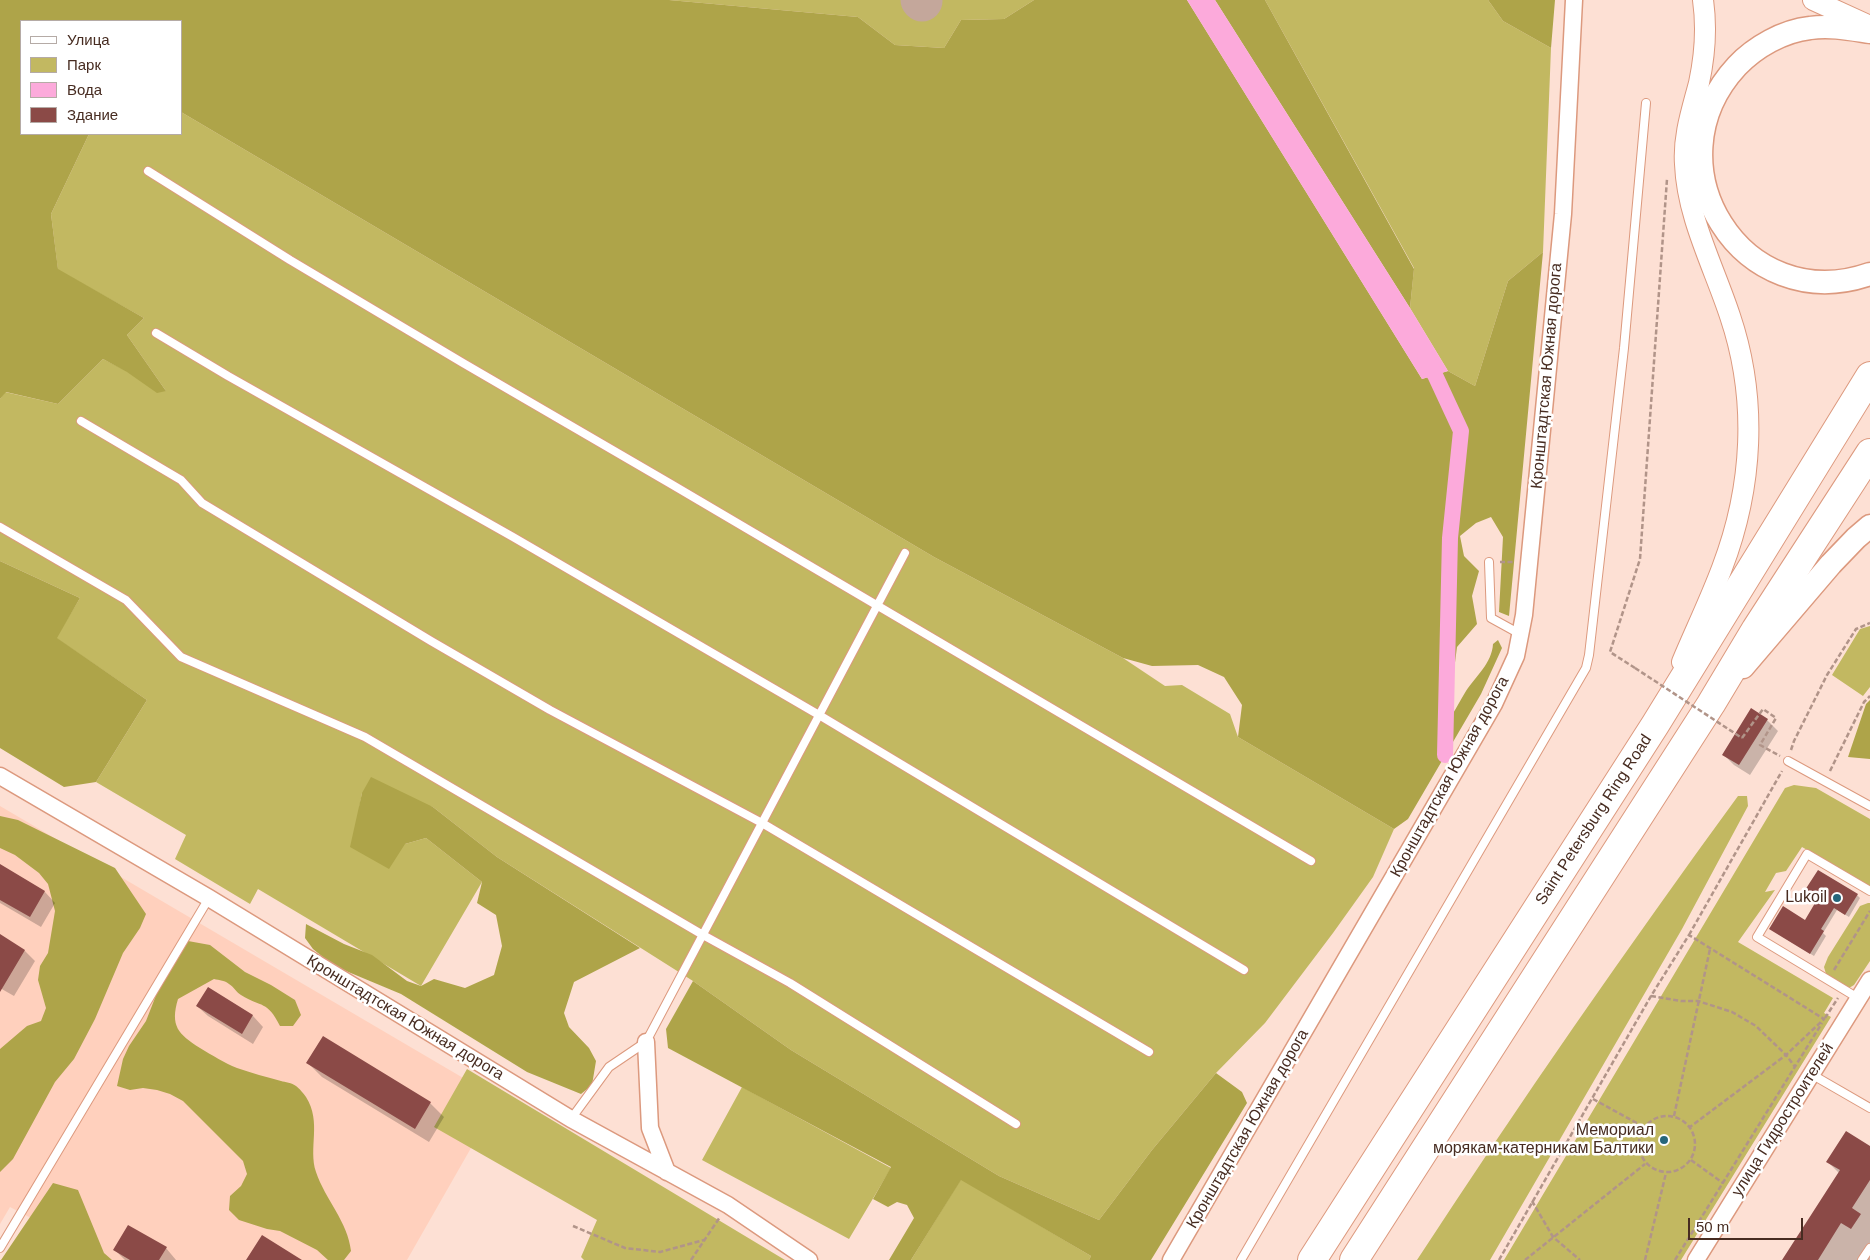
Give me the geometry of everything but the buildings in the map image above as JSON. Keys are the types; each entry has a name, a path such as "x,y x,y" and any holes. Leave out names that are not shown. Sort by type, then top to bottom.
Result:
{"highway":[{"name":"Saint Petersburg Ring Road","path":"1312,1260 1655,725 1870,376"},
{"path":"1354,1260 1711,704 1756,629 1870,454"}],"main road":[{"path":"1870,32 1836,27 1810,28 1789,33 1772,40 1753,52 1730,74 1712,102 1703,134 1701,155 1706,193 1724,230 1741,249 1762,265 1794,278 1814,282 1844,281 1870,274"},
{"path":"1711,704 1832,564 1870,526"}],"street":[{"name":"Кронштадтская Южная дорога","path":"1171,1260 1494,704 1516,656 1524,615 1563,214 1574,0"},
{"path":"1655,725 1723,568 1743,497 1748,460 1747,398 1741,355 1694,212 1684,164 1685,139 1699,81 1705,44 1706,20 1703,0"},
{"path":"1814,0 1870,26"},
{"name":"Кронштадтская Южная дорога","path":"0,776 209,898 571,1119 728,1205 809,1260"},
{"name":"улица Гидростроителей","path":"1696,1260 1870,980"},
{"path":"646,1042 650,1128 666,1172"}],"lane":[{"path":"1241,1260 1586,668 1624,348 1646,103"},
{"path":"148,171 290,260 414,334 1310,861"},
{"path":"156,333 228,376 497,527 819,715 1244,970"},
{"path":"81,421 181,480 202,503 431,641 550,710 762,823 1150,1052"},
{"path":"0,527 126,600 181,657 365,737 703,935 790,983 1016,1124"},
{"path":"571,1119 609,1067 646,1042 905,553"},
{"path":"1489,562 1491,618 1520,634"},
{"path":"1788,761 1870,806"},
{"path":"1858,998 1757,937 1807,854 1870,891"},
{"path":"0,1248 209,898"},
{"path":"1811,1074 1870,1108"},
{"path":"1862,1260 1870,1248"}],"path":[{"path":"1668,172 1640,559 1610,652 1742,738 1763,709 1776,718 1760,745 1788,761"},
{"path":"1489,562 1529,561"},
{"path":"1499,1260 1651,996 1689,935 1788,761 1794,741 1827,675 1856,629 1870,623"},
{"path":"1826,782 1838,751 1864,702 1870,696"},
{"path":"1828,980 1870,910"},
{"path":"1689,935 1824,1019"},
{"path":"1674,1116 1710,949"},
{"path":"1676,1260 1843,989"},
{"path":"1651,996 1681,1001 1698,1001 1732,1012 1756,1026 1786,1054 1795,1067"},
{"path":"1690,1127 1786,1054 1824,1019"},
{"path":"1593,1099 1644,1126"},
{"path":"1674,1116 1690,1127 1695,1139 1691,1160 1686,1166 1666,1173 1651,1169 1645,1164 1637,1146 1644,1126 1656,1117 1674,1116"},
{"path":"1691,1160 1723,1183"},
{"path":"1525,1260 1645,1164"},
{"path":"1645,1260 1666,1173"},
{"path":"1532,1201 1553,1237 1580,1260"},
{"path":"691,1260 728,1205"},
{"path":"573,1226 625,1248 660,1252 704,1240"}],"shaded area":[{"path":"0,0 669,0 858,17 895,45 944,48 961,20 1004,19 1034,0 1187,0 1422,379 1448,371 1475,386 1508,281 1543,252 1509,616 1499,612 1503,537 1491,517 1476,523 1460,536 1464,556 1479,571 1472,596 1477,624 1457,647 1452,686 1452,715 1466,691 1487,663 1493,644 1498,640 1502,648 1481,694 1408,819 1394,829 1238,737 1242,705 1224,677 1198,665 1152,666 1123,658 934,557 182,113 182,20 20,20 20,135 89,135 51,214 58,269 144,318 127,335 166,391 157,393 127,372 103,359 58,404 6,392 0,399"},
{"path":"1215,0 1265,0 1414,269 1410,308"},
{"path":"1488,0 1555,0 1551,48 1503,21"},
{"path":"0,561 80,598 57,638 147,700 96,782 64,787 0,748"},
{"path":"1870,700 1870,759 1848,757 1866,704"},
{"path":"371,777 433,807 497,857 640,948 574,982 564,1013 569,1027 589,1048 596,1061 592,1085 581,1094 527,1072 401,994 334,966 313,949 305,938 306,924 344,944 372,955 407,981 421,986 434,979 465,988 494,975 502,946 496,915 477,903 482,882 426,838 405,844 389,869 350,847 362,793"},
{"path":"0,806 499,1099 407,1260 111,1260 10,1207 0,1224"},
{"path":"0,816 18,820 115,868 146,914 140,928 123,953 95,1019 74,1059 55,1082 13,1159 0,1172 0,1049 27,1026 41,1021 46,1008 38,980 40,966 48,953 55,911 48,884 39,873 15,855 0,848"},
{"path":"185,938 188,941 210,945 245,972 295,1000 301,1015 293,1026 280,1026 267,1008 241,995 228,983 214,979 178,999 175,1016 176,1023 186,1038 218,1059 242,1070 293,1084 305,1096 311,1106 313,1116 313,1154 316,1172 346,1230 349,1240 351,1251 344,1260 328,1260 317,1250 280,1231 239,1220 229,1210 230,1196 241,1186 247,1174 243,1161 183,1101 157,1090 143,1088 130,1090 117,1086 123,1059 129,1046 146,1021 162,980 179,957"},
{"path":"693,981 791,1050 999,1176 1099,1220 1152,1150 1216,1073 1242,1092 1247,1103 1151,1260 1089,1260 1091,1256 961,1180 911,1260 889,1260 914,1218 907,1205 897,1202 888,1207 873,1199 891,1167 668,1048 666,1029"},
{"path":"53,1183 78,1190 104,1253 112,1260 1,1260"}],"green space":[{"path":"669,0 1034,0 1004,19 961,20 944,48 895,45 858,17"},
{"path":"1265,0 1488,0 1503,21 1551,48 1543,252 1508,281 1475,386 1448,371 1410,308 1414,268"},
{"path":"182,113 934,557 1123,658 1165,686 1182,685 1230,714 1238,737 1394,829 1373,877 1265,1023 1216,1073 1152,1150 1099,1220 999,1176 791,1050 693,981 497,857 433,807 362,793 359,809 405,844 426,838 482,882 421,986 258,889 250,904 175,859 186,835 96,782 147,700 56,638 80,598 0,561 0,399 5,392 58,404 103,359 166,391 127,335 144,318 58,270 51,214 89,135 182,135"},
{"path":"1870,626 1870,687 1863,696 1832,675 1860,629"},
{"path":"1794,785 1816,788 1870,819 1870,886 1802,847 1786,871 1776,873 1765,892 1775,890 1738,942 1833,998 1824,1013 1831,1017 1681,1260 1504,1260 1785,788"},
{"path":"1738,796 1747,796 1748,806 1682,929 1490,1260 1417,1260 1574,1026"},
{"path":"1870,903 1870,961 1854,985 1849,988 1826,974 1824,967 1828,957 1860,906"},
{"path":"467,1069 785,1260 584,1260 581,1257 597,1220 434,1127"},
{"path":"742,1087 891,1168 849,1239 702,1160"},
{"path":"961,1179 1091,1256 1089,1260 911,1260"}],"water":[{"path":"1187,0 1215,0 1448,371 1422,379"}],"waterway":[{"path":"1425,357 1461,431 1450,538 1445,755"}],"place":[{"name":"Lukoil","path":"1837,898"},
{"name":"Мемориал морякам-катерникам Балтики","path":"1664,1140"}]}
